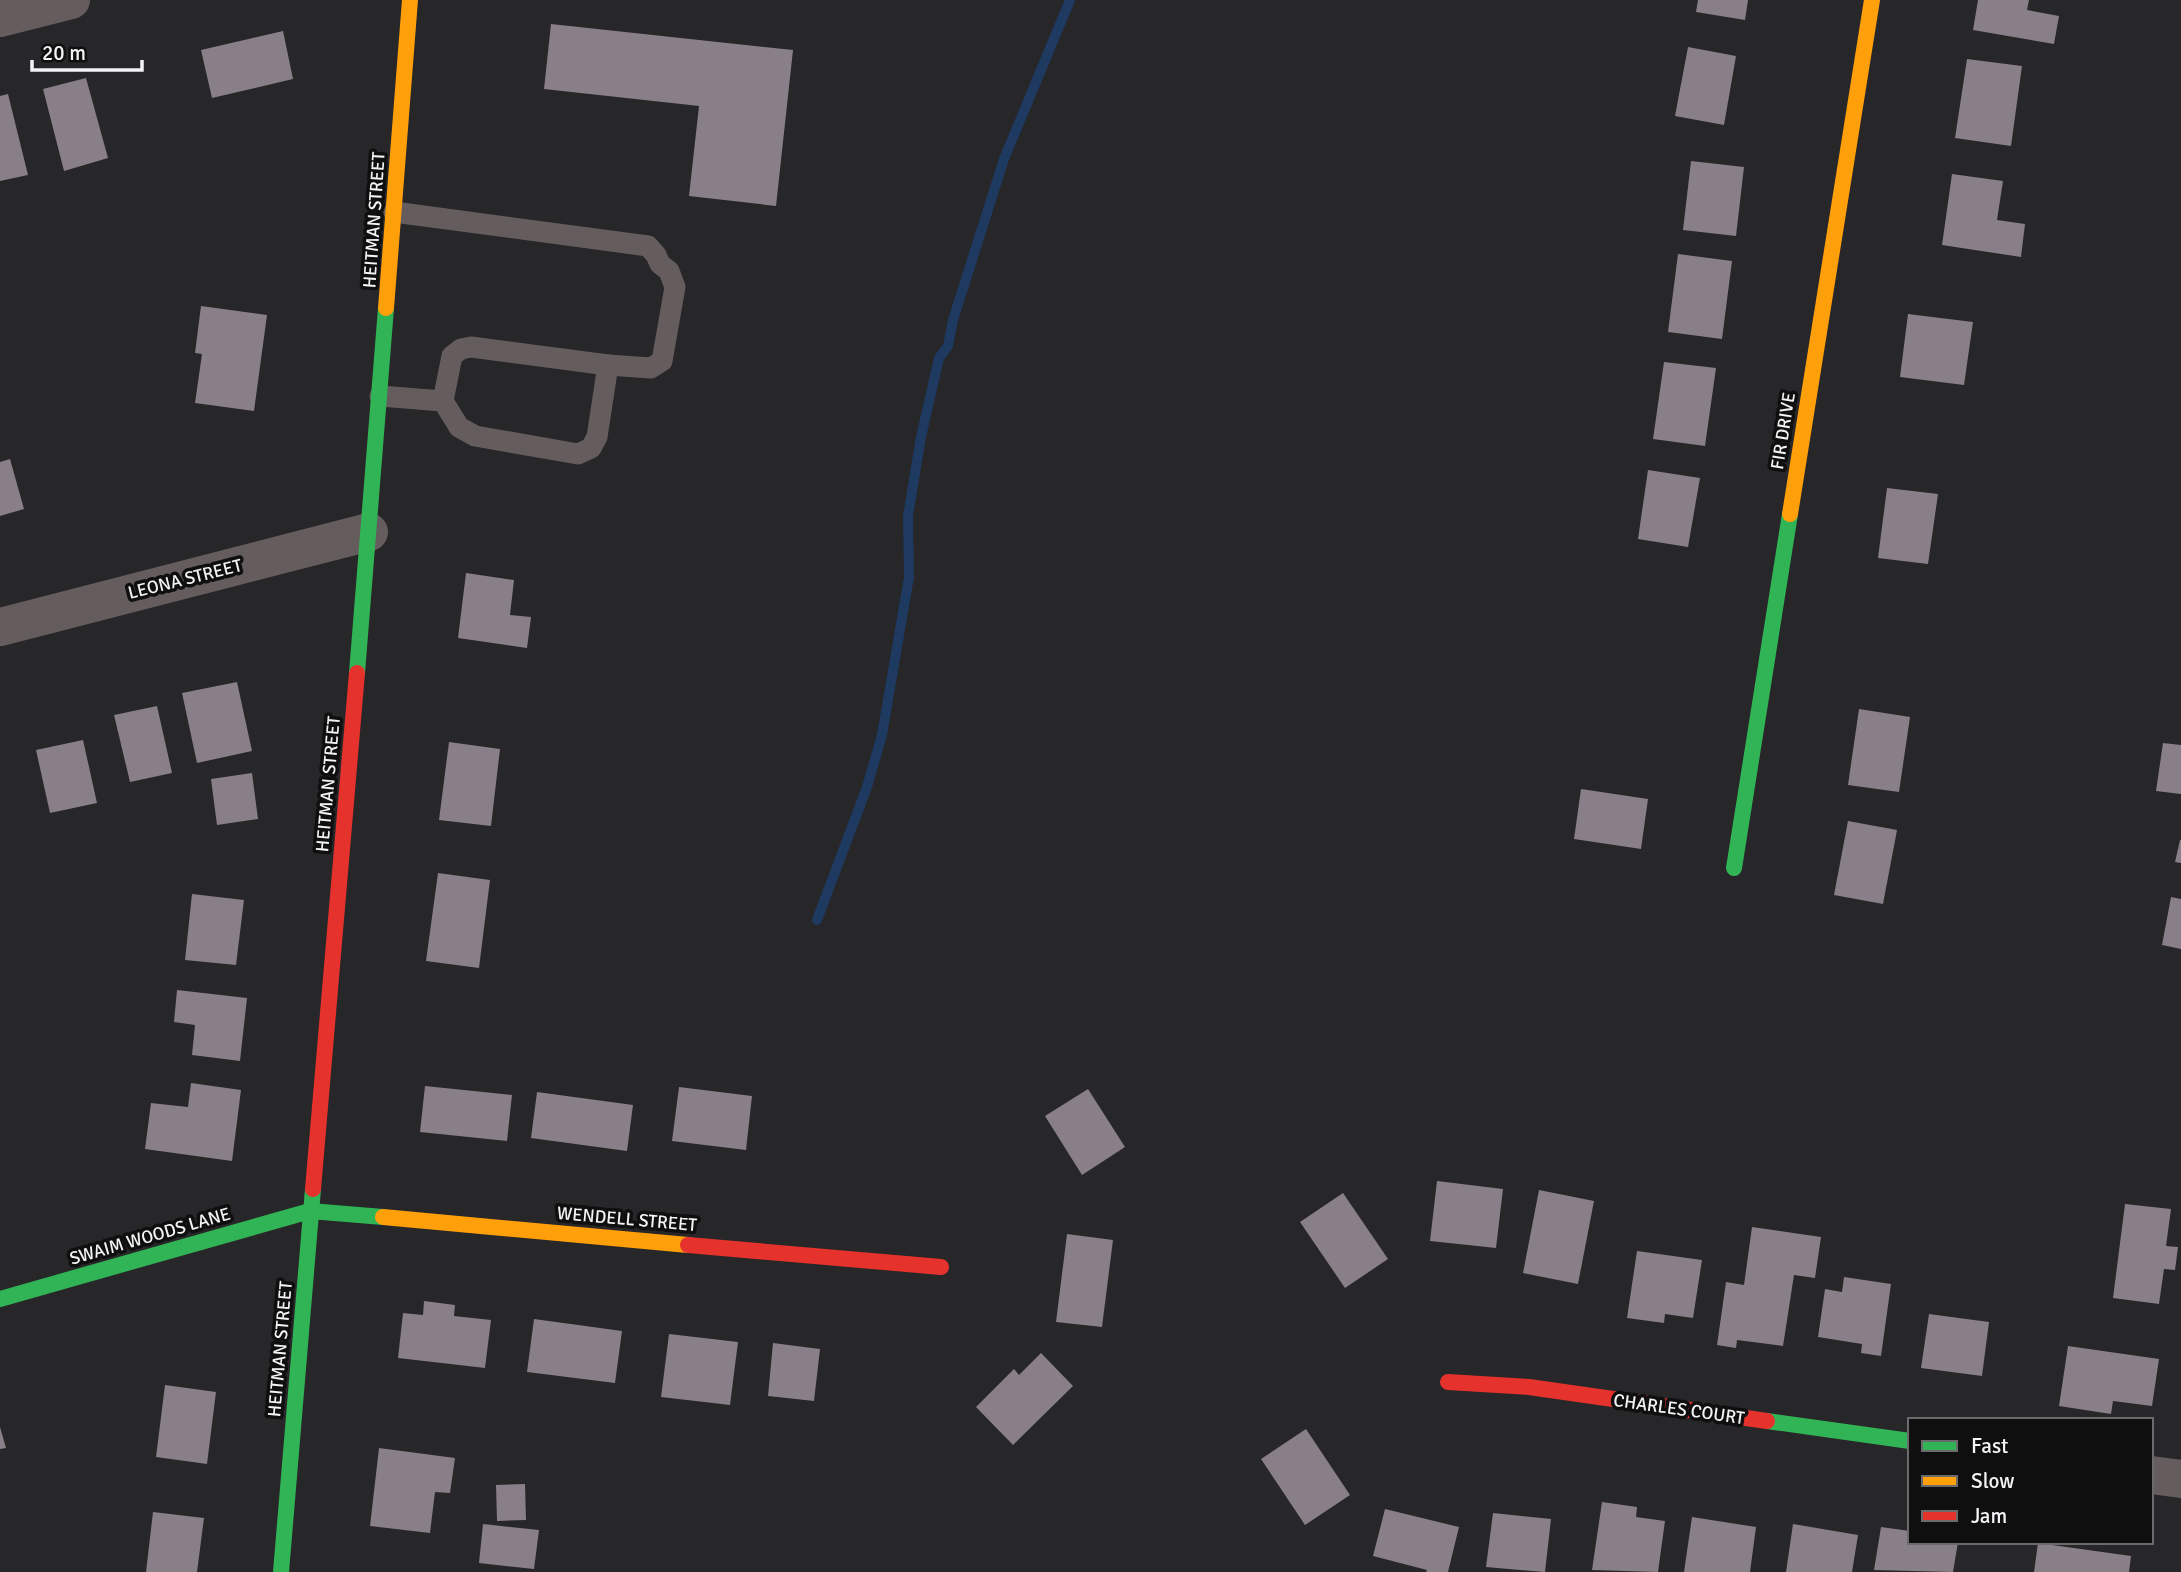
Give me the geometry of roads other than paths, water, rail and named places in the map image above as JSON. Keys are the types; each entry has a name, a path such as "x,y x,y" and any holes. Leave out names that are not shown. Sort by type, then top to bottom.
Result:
{"street":[{"path":"0,18 71,0"},
{"name":"HEITMAN STREET","path":"281,1572 369,532 410,0"},
{"name":"FIR DRIVE","path":"1734,868 1872,0"},
{"name":"LEONA STREET","path":"0,627 369,532"},
{"name":"WENDELL STREET","path":"310,1210 941,1267"},
{"name":"SWAIM WOODS LANE","path":"0,1299 310,1210"},
{"name":"CHARLES COURT","path":"1448,1382 1529,1387 1908,1441"},
{"path":"2153,1475 2181,1479"}],"lane":[{"path":"394,212 648,246 660,264 669,271 676,287 662,361 651,368 471,347 461,349 452,356 443,401 459,427 475,436 578,454 591,448 597,437 608,365"},
{"path":"380,396 443,401"}],"waterway":[{"path":"817,920 867,787 882,735 909,577 908,516 921,437 939,358 948,346 953,320 1004,159 1070,0"}]}
